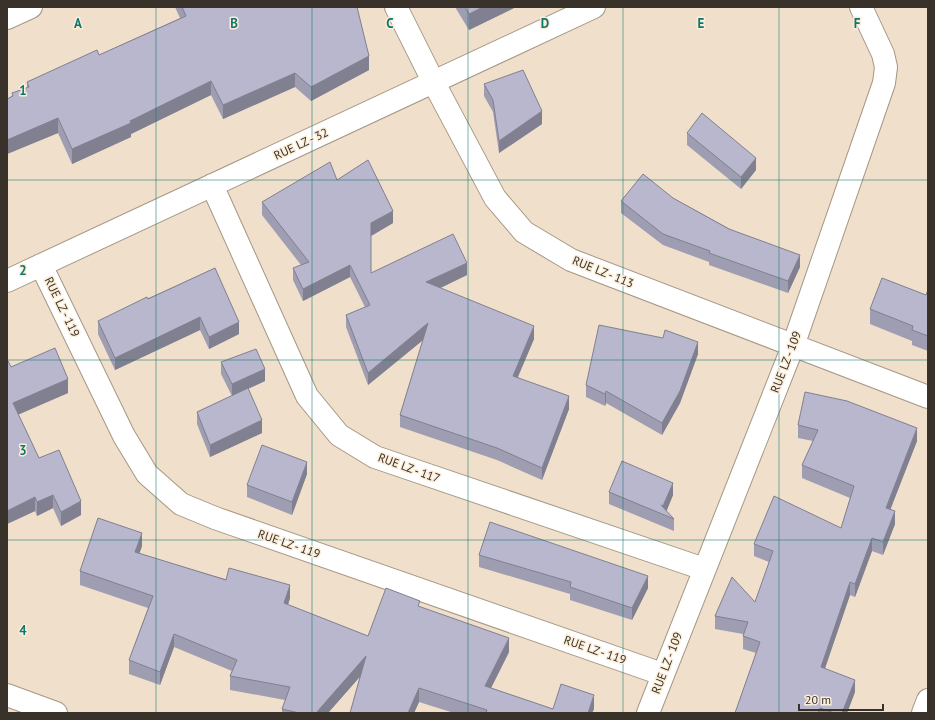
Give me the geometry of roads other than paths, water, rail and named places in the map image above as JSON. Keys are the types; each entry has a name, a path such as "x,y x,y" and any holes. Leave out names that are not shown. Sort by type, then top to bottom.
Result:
{"street":[{"path":"7,18 31,7"},
{"name":"RUE LZ - 113","path":"396,7 434,83 495,198 524,232 571,260 928,397"},
{"name":"RUE LZ - 32","path":"7,281 594,7"},
{"name":"RUE LZ - 109","path":"648,713 662,674 793,346 884,83 886,67 883,54 861,7"},
{"name":"RUE LZ - 117","path":"212,185 307,396 339,435 376,458 704,570"},
{"name":"RUE LZ - 119","path":"41,265 124,436 147,474 181,504 215,518 662,674"},
{"path":"7,695 56,713"},
{"path":"923,713 928,700"}]}
